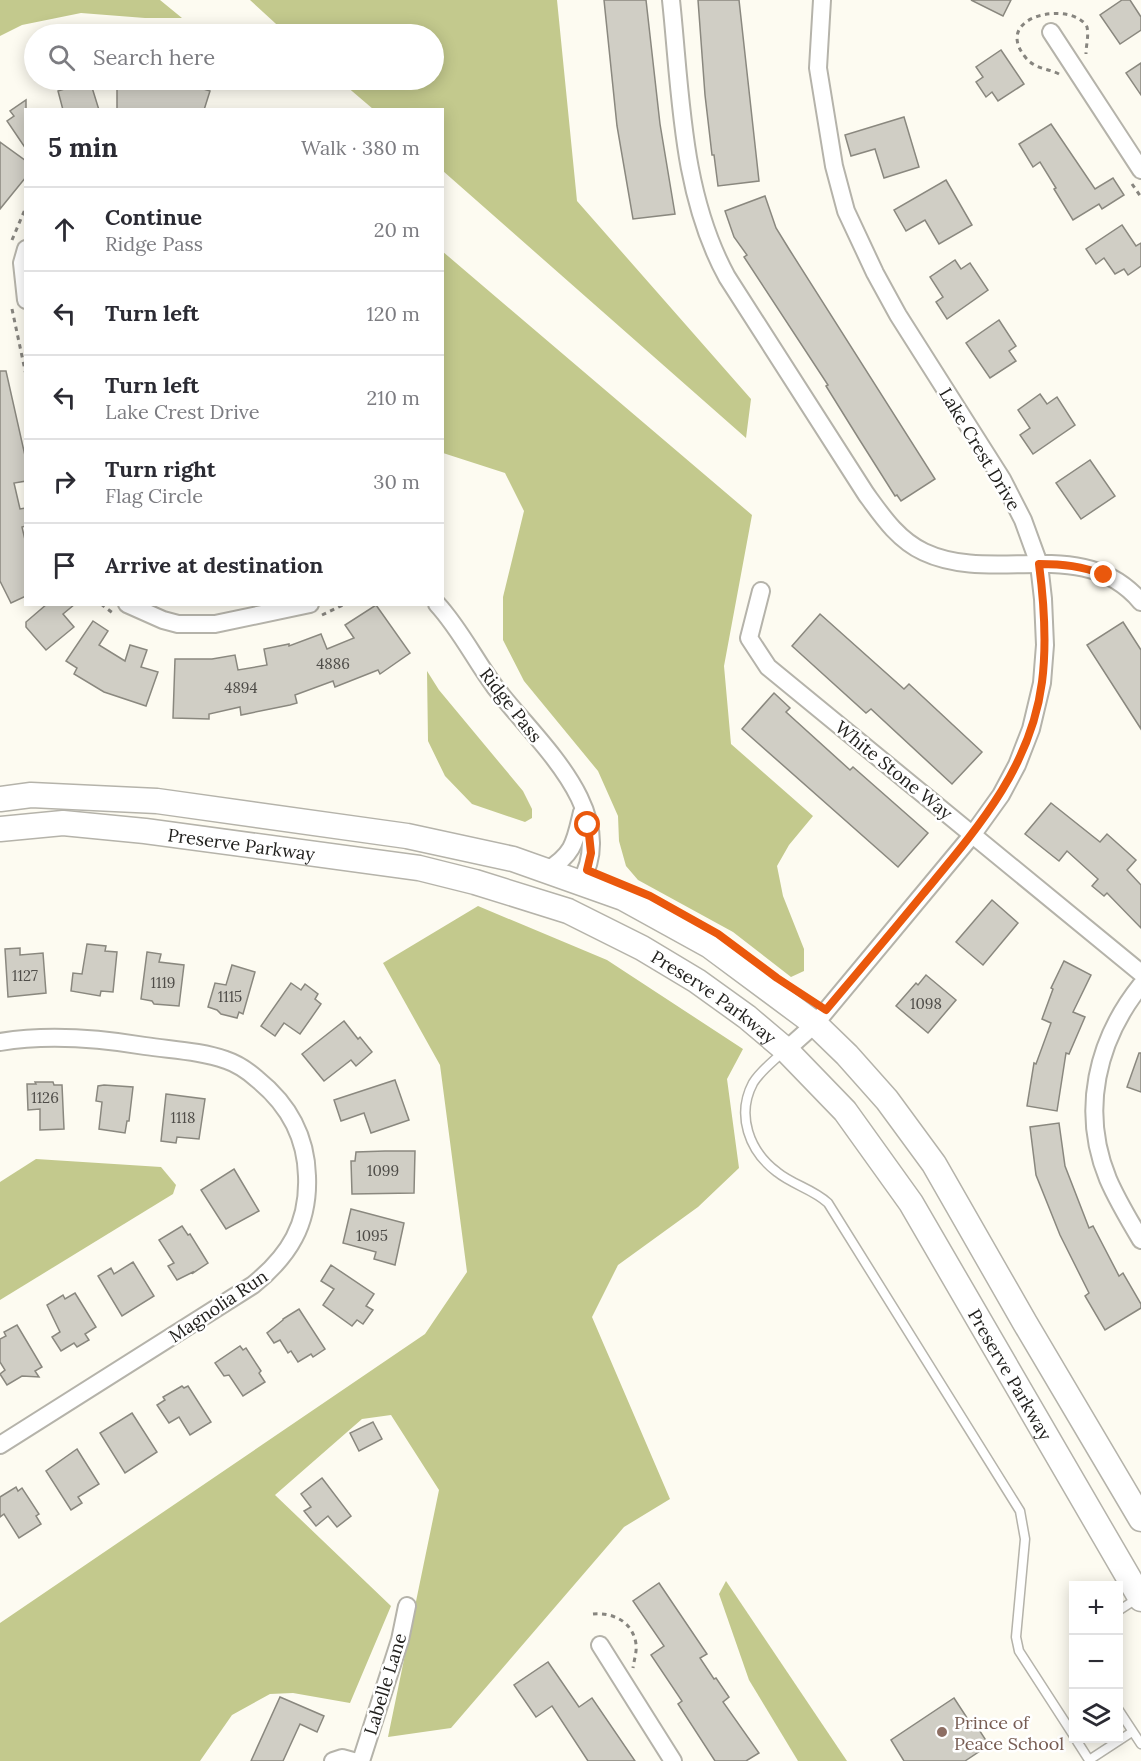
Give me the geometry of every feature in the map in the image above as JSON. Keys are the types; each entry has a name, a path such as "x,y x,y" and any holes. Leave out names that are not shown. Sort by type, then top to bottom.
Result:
{"street":[{"path":"671,0 691,180 712,250 866,494 887,523 908,542 924,552 945,559 975,565 1063,563 1084,567 1121,584 1141,602"},
{"name":"Lake Crest Drive","path":"786,1050 815,1024 973,834 1001,795 1017,765 1031,729 1042,683 1044,645 1043,599 1039,564 1023,520 1002,479 898,315 846,211 834,166 818,68 822,0"},
{"path":"1051,32 1141,170"},
{"path":"24,256 22,264 24,282"},
{"name":"White Stone Way","path":"761,591 749,638 768,667 1141,973"},
{"path":"132,606 178,624 215,624 300,606"},
{"name":"Ridge Pass","path":"439,606 494,686 564,771 584,806 591,853 587,870 574,897"},
{"name":"Preserve Parkway","path":"0,799 31,795 157,801 407,836 513,859 546,871 574,897 642,948 697,981 747,1017 786,1050 845,1111 911,1203 1141,1597"},
{"path":"546,871 562,861 575,842 584,806"},
{"name":"Preserve Parkway","path":"0,829 63,823 145,831 419,868 475,882 574,897 622,898 710,946 815,1024 887,1100 934,1164 1141,1519"},
{"path":"1141,985 1115,1023 1104,1047 1096,1077 1094,1103 1095,1131 1108,1179 1141,1240"},
{"name":"Magnolia Run","path":"0,1042 85,1038 204,1054 226,1060 239,1066 267,1087 290,1113 304,1147 308,1182 307,1202 298,1231 272,1270 253,1285 0,1445"},
{"name":"Labelle Lane","path":"362,1761 400,1640 408,1606"},
{"path":"600,1646 674,1761"},
{"path":"333,1761 342,1758 353,1761"}],"lane":[{"path":"786,1050 754,1081 745,1102 745,1122 753,1145 763,1160 778,1173 816,1192 828,1203 1020,1511 1025,1539 1016,1637 1020,1651 1069,1729"},
{"path":"1123,1608 1141,1597"},
{"path":"1123,1716 1141,1744"},
{"path":"1078,1743 1089,1761 1132,1732"}],"path":[{"path":"593,1614 605,1613 615,1616 631,1631 636,1642 634,1675"}],"green space":[{"path":"0,0 160,0 182,18 145,18 81,13 24,24 0,36"},
{"path":"250,0 557,0 577,201 751,399 746,438 444,172 444,108 372,108 351,90 444,90 444,24 276,24"},
{"path":"444,253 752,515 724,666 731,744 813,816 789,845 777,866 783,896 804,949 804,971 791,977 733,932 638,880 626,866 619,841 618,816 598,771 524,681 503,640 503,597 524,511 505,473 444,453"},
{"path":"427,671 439,690 523,791 532,809 532,818 525,822 472,804 445,776 428,741"},
{"path":"478,906 607,960 743,1049 727,1079 739,1168 698,1207 618,1265 592,1317 670,1499 624,1527 451,1728 388,1737 439,1490 391,1415 362,1419 275,1495 391,1606 350,1703 293,1693 270,1694 232,1715 200,1761 0,1761 0,1623 425,1334 467,1272 440,1065 383,963"},
{"path":"36,1159 161,1167 176,1185 173,1194 0,1300 0,1182"},
{"path":"726,1581 847,1761 798,1761 749,1680 719,1594"}],"building":[{"path":"604,0 646,0 660,124 675,214 633,219 617,126"},
{"path":"698,0 739,0 759,181 718,186 705,95"},
{"path":"971,0 1011,0 1003,16"},
{"path":"1122,0 1130,0 1141,17 1141,30 1120,44 1100,15"},
{"path":"1001,50 1024,84 998,101 992,92 986,97 976,82 983,77 976,67"},
{"path":"1141,63 1141,95 1126,73"},
{"path":"93,90 98,108 62,108 58,91"},
{"path":"117,90 210,91 205,108 117,108"},
{"path":"26,100 24,146 7,121 14,116 10,111"},
{"path":"904,117 919,167 884,178 875,149 851,156 845,135"},
{"path":"1051,124 1095,189 1113,178 1124,195 1102,209 1099,204 1073,220 1040,162 1033,167 1019,144"},
{"path":"0,142 24,160 24,179 0,209"},
{"path":"946,180 972,225 939,244 925,220 906,231 894,210"},
{"path":"765,196 776,228 935,479 901,501 897,495 895,496 826,386 828,385 744,257 747,255 734,237 725,211"},
{"path":"1122,225 1136,246 1141,243 1141,266 1128,275 1124,269 1115,274 1104,258 1096,264 1086,249"},
{"path":"955,260 961,269 970,263 988,290 947,319 936,302 943,297 930,277"},
{"path":"999,320 1016,346 1009,351 1016,361 990,378 966,343"},
{"path":"0,371 6,371 24,451 24,481 14,483 20,509 24,508 24,526 22,527 24,597 11,603 0,581"},
{"path":"1040,394 1047,404 1057,397 1075,425 1033,454 1020,435 1030,428 1018,410"},
{"path":"1090,460 1115,496 1081,519 1056,483"},
{"path":"45,606 73,606 63,614 74,627 46,650 26,627 26,622"},
{"path":"377,606 410,653 380,674 378,670 335,687 333,681 295,695 297,703 290,705 241,715 240,707 209,714 209,719 173,718 175,659 212,659 235,655 238,670 267,665 264,649 289,644 289,646 321,634 327,649 354,638 345,625"},
{"path":"820,614 904,689 909,684 982,752 952,784 871,709 866,713 792,646"},
{"path":"93,621 108,631 99,645 125,661 130,645 147,650 141,667 158,672 146,706 104,692 74,674 77,668 66,661"},
{"path":"1123,622 1141,650 1141,729 1087,645"},
{"path":"774,693 790,708 786,712 850,770 853,767 928,833 898,867 742,729"},
{"path":"1051,803 1100,842 1107,834 1136,860 1127,870 1141,885 1141,928 1107,893 1104,896 1092,886 1098,879 1067,851 1059,861 1025,834"},
{"path":"992,900 1018,923 983,965 956,942"},
{"path":"87,944 106,946 105,951 117,952 113,992 101,991 100,996 71,991 73,973 82,974"},
{"path":"20,948 20,955 43,953 46,993 8,997 5,949"},
{"path":"147,952 161,954 159,962 184,965 179,1006 154,1004 152,1001 141,999"},
{"path":"1064,961 1091,975 1073,1012 1085,1017 1069,1054 1066,1053 1057,1111 1027,1106 1034,1063 1036,1064 1051,1023 1042,1019 1053,989 1051,988"},
{"path":"232,965 255,972 243,1014 239,1012 237,1018 221,1014 208,1007 215,983 226,985"},
{"path":"926,975 956,1000 928,1033 896,1006"},
{"path":"291,983 301,990 305,984 318,994 315,999 321,1004 300,1034 284,1023 275,1036 261,1026"},
{"path":"344,1021 372,1052 356,1066 351,1060 324,1081 302,1054"},
{"path":"1139,1053 1141,1053 1141,1092 1127,1087"},
{"path":"395,1080 409,1120 371,1133 364,1113 341,1121 334,1100"},
{"path":"35,1082 53,1082 54,1085 62,1085 64,1129 40,1130 40,1109 28,1110 27,1084 36,1084"},
{"path":"98,1086 133,1087 129,1121 127,1121 125,1133 99,1129 102,1102 96,1101"},
{"path":"166,1094 205,1099 199,1139 177,1137 176,1143 161,1141"},
{"path":"1059,1123 1065,1166 1089,1228 1093,1226 1119,1276 1123,1273 1141,1304 1141,1308 1105,1330 1085,1296 1089,1293 1060,1235 1036,1175 1030,1127"},
{"path":"415,1151 414,1193 352,1194 351,1161 355,1161 356,1152"},
{"path":"234,1169 259,1211 226,1229 201,1190"},
{"path":"351,1209 404,1223 395,1265 374,1259 376,1252 343,1243"},
{"path":"182,1226 188,1235 190,1234 208,1263 177,1280 168,1266 174,1263 159,1240"},
{"path":"133,1262 154,1296 122,1316 98,1276 111,1268 114,1274"},
{"path":"331,1265 374,1294 366,1306 373,1310 363,1324 357,1320 352,1326 323,1305 334,1289 321,1281"},
{"path":"75,1293 96,1327 85,1334 89,1340 77,1347 74,1343 61,1351 52,1337 60,1332 47,1305 63,1295 65,1299"},
{"path":"299,1309 325,1349 313,1357 311,1354 298,1362 291,1351 288,1353 280,1340 274,1343 267,1333"},
{"path":"17,1325 42,1367 35,1371 39,1377 22,1376 7,1385 0,1374 5,1370 0,1362 0,1339 6,1336 4,1332"},
{"path":"240,1346 243,1350 246,1348 261,1371 259,1373 265,1382 243,1396 229,1375 224,1376 215,1363"},
{"path":"182,1386 184,1388 188,1386 211,1422 190,1435 179,1417 169,1423 157,1405 165,1400 163,1397"},
{"path":"132,1413 157,1452 125,1473 100,1433"},
{"path":"373,1422 382,1439 359,1451 350,1433"},
{"path":"77,1449 99,1484 78,1497 82,1503 71,1510 46,1471"},
{"path":"322,1478 351,1516 337,1527 328,1516 316,1526 304,1511 311,1507 301,1494"},
{"path":"16,1487 18,1491 22,1488 39,1514 36,1516 41,1524 19,1538 4,1514 0,1517 0,1497"},
{"path":"659,1583 707,1654 700,1658 729,1697 723,1702 759,1753 746,1761 715,1761 678,1704 682,1701 651,1655 664,1646 633,1601"},
{"path":"548,1662 579,1707 592,1698 635,1761 588,1761 552,1706 536,1717 514,1685"},
{"path":"280,1697 324,1716 317,1732 300,1724 283,1761 251,1761"},
{"name":"Prince of Peace School","path":"954,1698 971,1724 974,1722 989,1745 965,1761 904,1761 891,1740"}],"place":[{"name":"Prince of Peace School","path":"942,1732"}],"route":[{"path":"588,825 591,853 587,870 650,896 718,934 777,978 826,1010 973,834 1001,795 1017,765 1031,729 1042,683 1043,599 1039,564 1063,563 1084,567 1104,575"}]}
